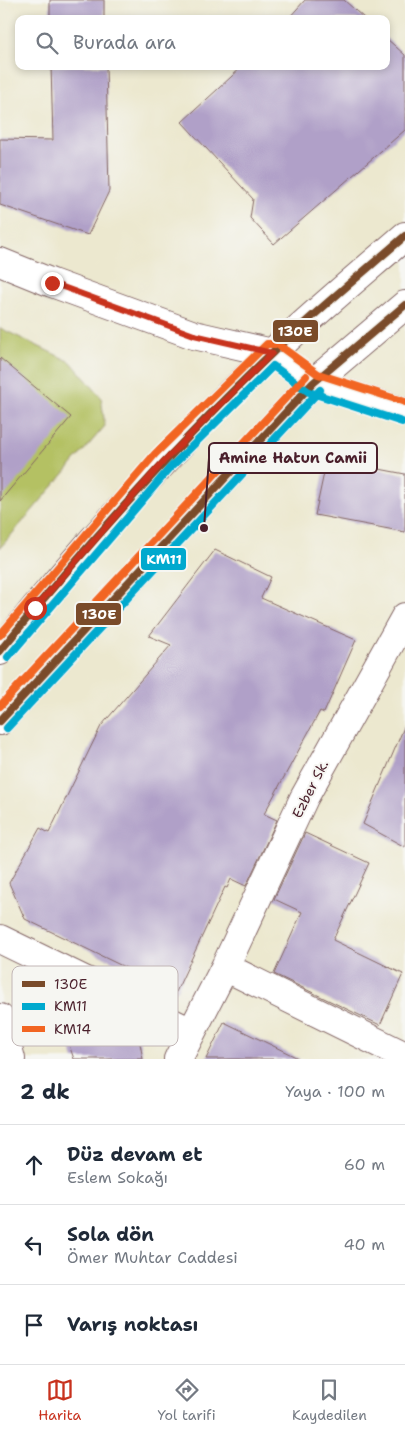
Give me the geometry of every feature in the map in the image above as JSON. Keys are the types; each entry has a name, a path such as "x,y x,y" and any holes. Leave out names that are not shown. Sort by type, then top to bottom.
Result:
{"street":[{"path":"0,651 35,608 164,461 272,353 405,236"},
{"path":"0,262 194,335 272,353 313,383 405,412"},
{"path":"0,721 313,383 405,305"},
{"path":"378,402 405,405"},
{"name":"Ezber Sk.","path":"178,1059 225,967 304,798 405,617"},
{"path":"0,939 55,966"},
{"path":"225,967 404,1052"},
{"path":"0,1018 11,1059"},
{"path":"178,1026 191,1032"}],"green space":[{"path":"0,328 71,362 101,397 105,426 0,548"}],"building":[{"path":"50,0 104,0 104,15 50,15"},
{"path":"305,0 344,0 361,15 292,15"},
{"path":"390,42 405,55 405,130 274,244 250,218 253,199 182,122 239,70 390,70"},
{"path":"51,70 106,70 109,191 88,235 0,205 0,139 53,140"},
{"path":"0,358 71,417 0,501"},
{"path":"327,459 405,474 405,532 315,515"},
{"path":"215,550 271,577 261,598 356,640 324,713 320,711 264,814 277,820 246,886 231,879 227,888 225,887 178,988 178,966 122,966 25,919 9,883 40,828 49,833 101,726 171,645 149,636"},
{"path":"405,725 405,847 363,824"},
{"path":"305,833 369,863 333,940 403,974 380,1025 274,974 302,912 274,899"},
{"path":"224,1022 300,1059 206,1059"},
{"path":"69,1046 140,1046 143,1059 74,1059"}],"transit line":[{"name":"130E","path":"0,651 131,498 235,389 287,339 405,236"},
{"name":"130E","path":"0,721 313,383 405,305"},
{"name":"KM14","path":"0,635 155,454 267,344 277,344 318,374 405,402"},
{"name":"KM11","path":"8,657 170,468 273,366 309,392 402,422"},
{"name":"KM14","path":"0,706 306,376"},
{"name":"KM11","path":"7,728 320,390"}],"place":[{"name":"Amine Hatun Camii","path":"204,528"}],"route":[{"path":"35,608 164,461 272,353 194,335 52,283"}]}
